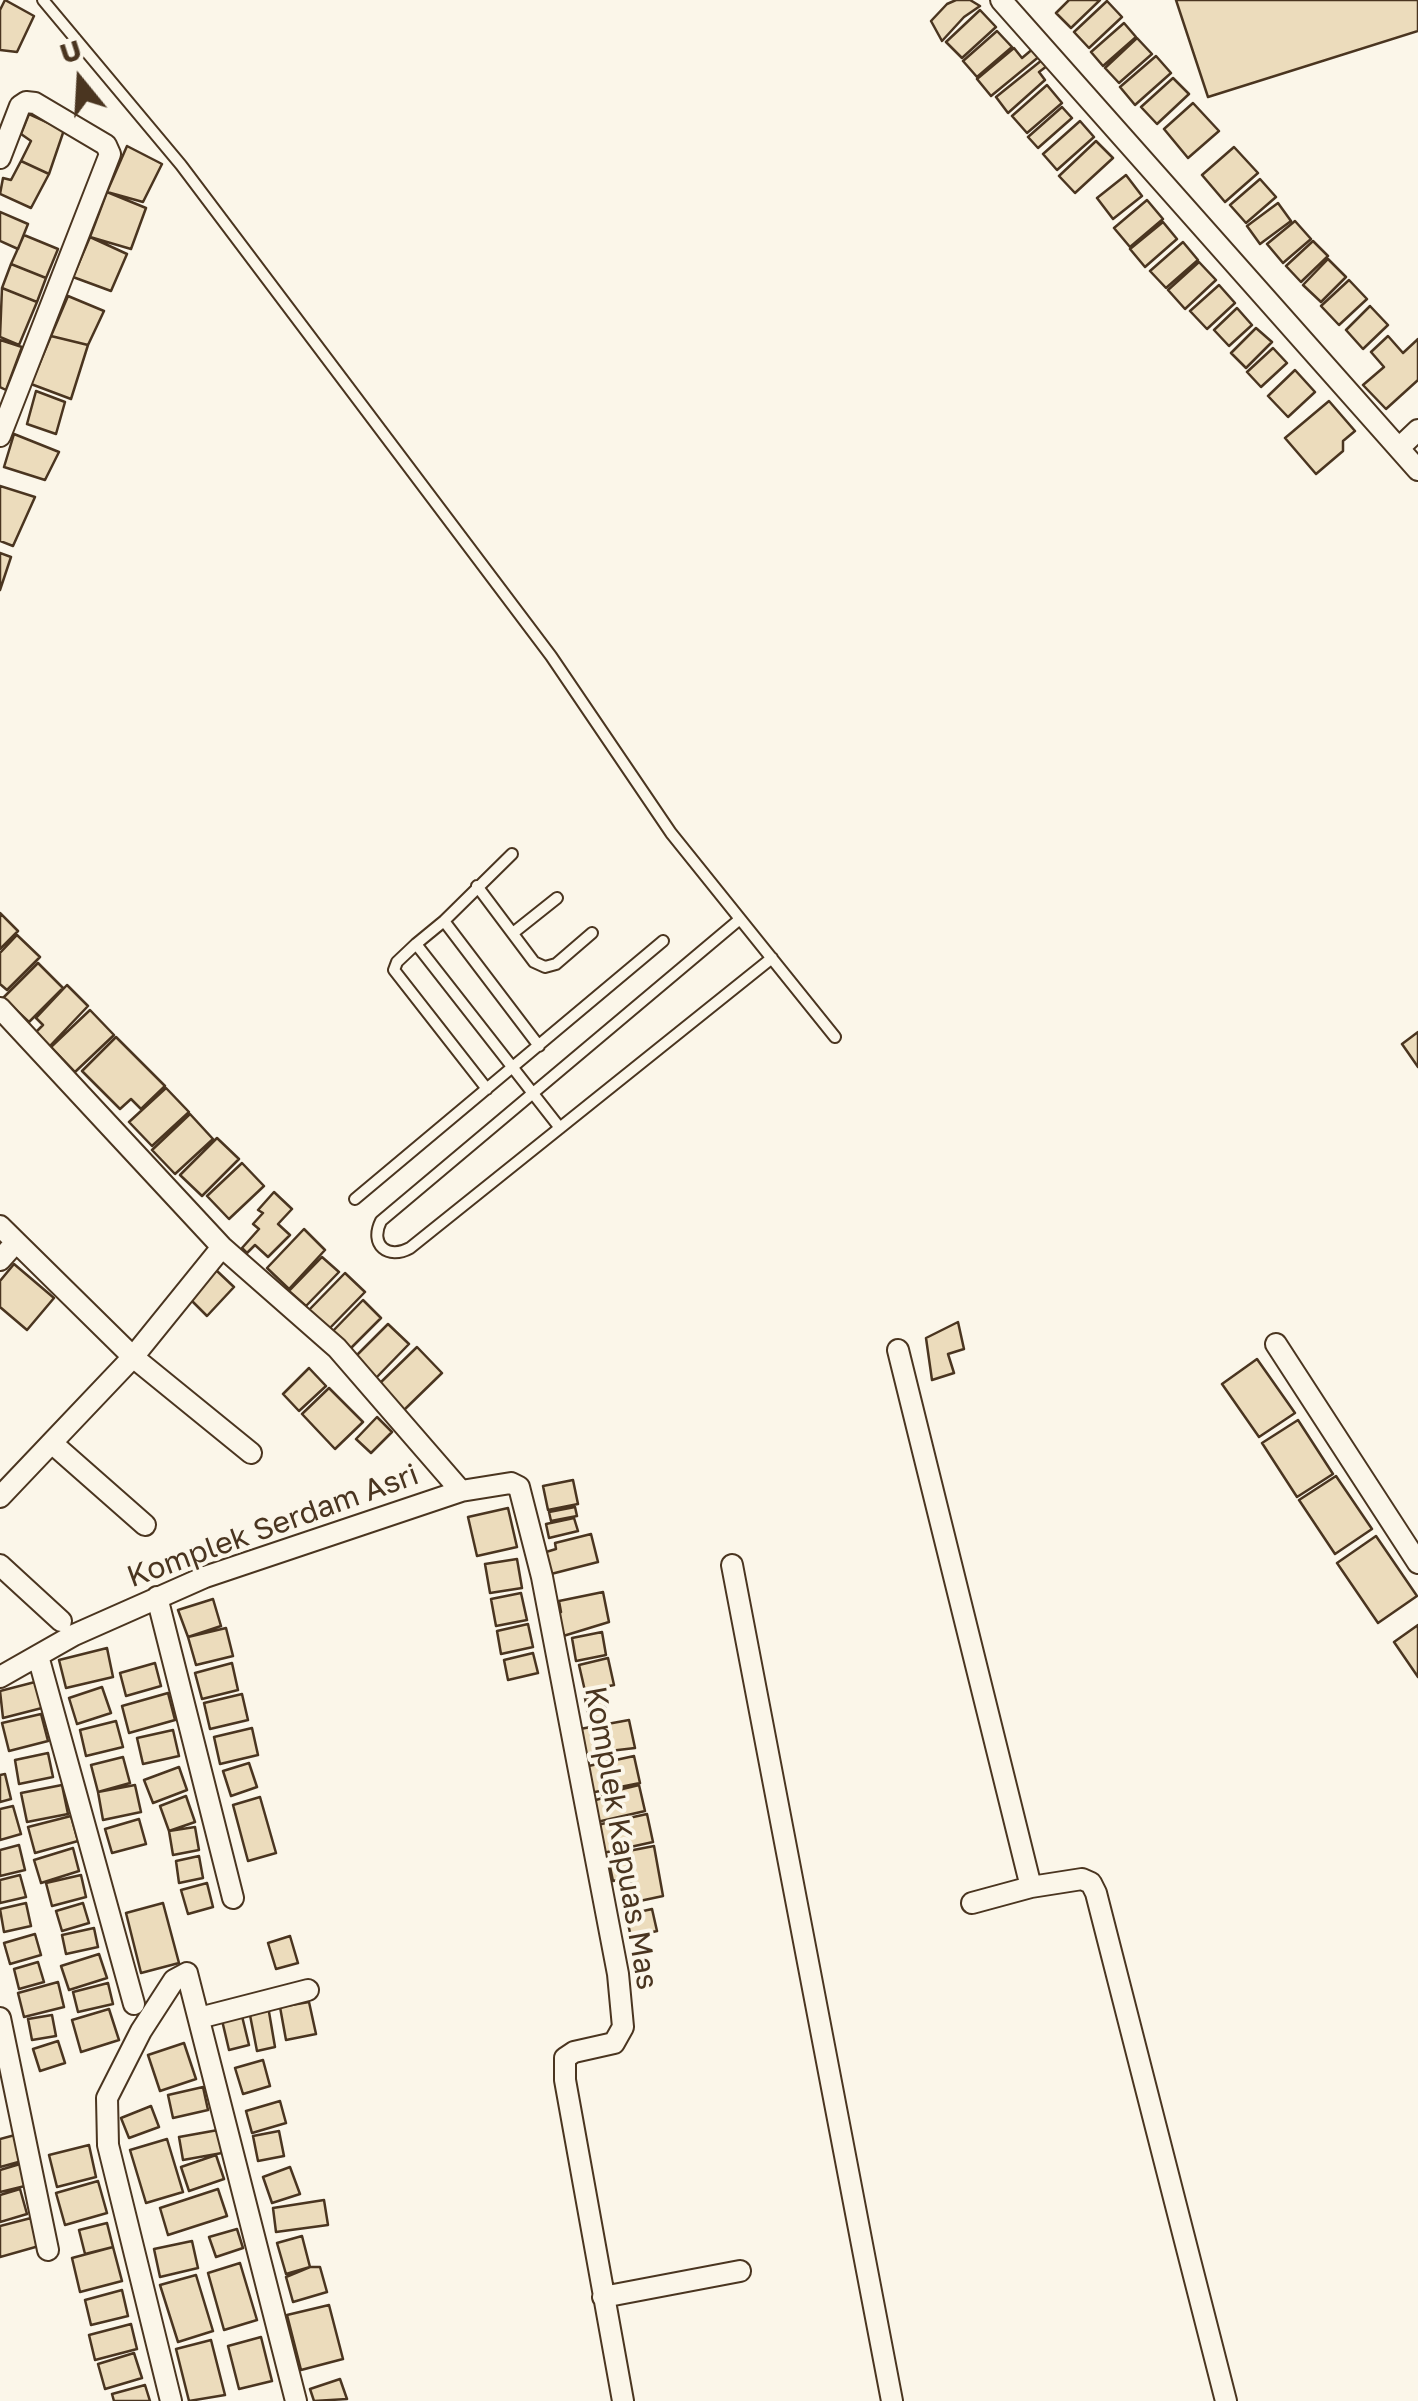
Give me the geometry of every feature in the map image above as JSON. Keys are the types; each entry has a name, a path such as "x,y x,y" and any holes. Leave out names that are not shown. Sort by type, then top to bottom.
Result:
{"street":[{"path":"1001,0 1418,470"},
{"path":"0,158 20,106 26,102 36,103 106,145 110,154 0,436"},
{"path":"1399,448 1418,430"},
{"path":"0,1008 222,1247 337,1348 461,1491"},
{"path":"0,1226 133,1356 251,1453"},
{"path":"0,1260 16,1242"},
{"path":"3,1488 54,1444 133,1356 222,1247"},
{"path":"1276,1344 1418,1563"},
{"path":"898,1350 1030,1887"},
{"path":"54,1444 145,1525"},
{"name":"Komplek Kapuas Mas","path":"461,1491 512,1483 524,1497 618,1974 622,2027 614,2043 564,2058 623,2401"},
{"name":"Komplek Serdam Asri","path":"0,1676 205,1577 461,1491"},
{"path":"0,1565 61,1621"},
{"path":"732,1566 892,2401"},
{"path":"157,1597 233,1898"},
{"path":"38,1656 134,2004"},
{"path":"972,1903 1082,1878 1092,1883 1226,2401"},
{"path":"170,2401 108,2144 107,2098 141,2031 174,1980 187,1973 296,2401"},
{"path":"199,2018 308,1990"},
{"path":"0,2018 48,2250"},
{"path":"603,2296 740,2271"}],"lane":[{"path":"42,0 182,165 551,656 672,833 835,1037"},
{"path":"487,1089 394,970 397,962 512,854"},
{"path":"476,886 534,962 545,967 556,964 592,934"},
{"path":"512,934 557,898"},
{"path":"740,918 381,1221 376,1238 380,1248 401,1254 410,1248 772,958"},
{"path":"444,921 539,1046"},
{"path":"355,1198 663,941"},
{"path":"416,944 560,1128"}],"building":[{"path":"5,0 34,16 17,52 0,50 0,10"},
{"path":"956,0 970,0 980,6 942,41 931,21"},
{"path":"1069,0 1100,0 1071,28 1056,13"},
{"path":"1176,0 1418,0 1418,31 1208,97"},
{"path":"1107,1 1122,17 1089,48 1074,32"},
{"path":"980,10 996,27 962,58 946,42"},
{"path":"1124,23 1136,37 1103,66 1091,52"},
{"path":"997,31 1012,47 977,77 963,61"},
{"path":"1137,38 1152,54 1119,83 1105,68"},
{"path":"1035,47 1041,55 991,96 977,79 1014,48 1022,58"},
{"path":"1156,56 1171,73 1135,105 1120,87"},
{"path":"1042,60 1047,66 1039,72 1045,80 1008,113 996,97"},
{"path":"1173,78 1189,94 1157,124 1141,107"},
{"path":"1047,85 1062,103 1027,133 1012,116"},
{"path":"1193,103 1219,131 1188,158 1164,129"},
{"path":"1062,107 1072,118 1038,148 1028,137"},
{"path":"29,114 64,130 49,174 21,161 31,141 21,134"},
{"path":"1080,121 1094,137 1057,170 1043,154"},
{"path":"1096,141 1113,158 1075,193 1059,176"},
{"path":"127,146 162,164 143,202 107,192"},
{"path":"1234,147 1258,173 1225,202 1202,175"},
{"path":"21,161 49,174 31,208 0,194 3,178 11,180"},
{"path":"1126,175 1142,196 1113,219 1097,198"},
{"path":"1260,179 1276,197 1246,223 1230,205"},
{"path":"107,192 146,208 131,249 90,237"},
{"path":"1147,200 1163,219 1130,247 1114,228"},
{"path":"1278,203 1291,221 1260,244 1247,226"},
{"path":"0,212 28,224 18,249 0,241"},
{"path":"1295,221 1311,239 1283,263 1267,244"},
{"path":"1163,222 1177,239 1145,267 1130,249"},
{"path":"24,235 58,249 46,278 11,264"},
{"path":"90,237 127,254 111,291 73,277"},
{"path":"1313,241 1328,256 1301,282 1286,266"},
{"path":"1183,242 1198,260 1166,288 1150,271"},
{"path":"1328,259 1346,277 1321,302 1303,285"},
{"path":"1199,262 1216,280 1185,309 1168,290"},
{"path":"11,264 46,278 37,302 2,288"},
{"path":"1349,280 1367,299 1339,325 1321,306"},
{"path":"1219,285 1235,303 1207,329 1190,311"},
{"path":"2,288 37,302 19,345 0,337"},
{"path":"68,296 104,311 88,345 51,336"},
{"path":"1370,306 1388,325 1363,349 1346,330"},
{"path":"1237,308 1252,325 1229,346 1214,330"},
{"path":"1256,328 1272,342 1246,368 1231,353"},
{"path":"51,336 88,345 71,399 31,384"},
{"path":"1388,336 1403,353 1418,339 1418,380 1386,409 1363,385 1384,367 1371,352"},
{"path":"0,340 22,347 6,390 0,387"},
{"path":"1273,348 1287,363 1261,387 1247,372"},
{"path":"1295,370 1315,392 1288,417 1268,396"},
{"path":"36,391 65,402 56,434 27,424"},
{"path":"1329,401 1355,431 1343,441 1343,451 1316,474 1285,438"},
{"path":"14,434 59,452 45,480 4,467"},
{"path":"0,486 35,497 13,546 0,541"},
{"path":"0,553 11,557 0,590"},
{"path":"0,913 18,931 0,949"},
{"path":"17,935 40,957 7,990 0,984 0,953"},
{"path":"38,963 63,988 29,1022 3,998"},
{"path":"67,985 88,1006 48,1048 34,1034 43,1025 36,1018"},
{"path":"90,1010 114,1035 75,1072 51,1047"},
{"path":"1418,1032 1418,1067 1402,1044"},
{"path":"116,1037 165,1086 141,1109 131,1099 120,1109 82,1071"},
{"path":"166,1088 189,1112 152,1146 129,1122"},
{"path":"190,1114 213,1139 175,1174 152,1150"},
{"path":"217,1138 239,1159 202,1196 180,1175"},
{"path":"242,1163 264,1186 229,1219 207,1196"},
{"path":"274,1192 292,1209 278,1224 290,1235 268,1257 255,1245 247,1253 242,1248 259,1229 253,1224 263,1213 258,1210"},
{"path":"304,1229 325,1250 289,1289 267,1268"},
{"path":"322,1257 339,1272 306,1306 289,1291"},
{"path":"14,1264 54,1298 27,1330 0,1307 0,1281"},
{"path":"216,1270 234,1287 207,1316 189,1298"},
{"path":"345,1273 365,1292 328,1330 308,1311"},
{"path":"363,1300 381,1318 347,1352 330,1334"},
{"path":"958,1322 964,1349 948,1354 954,1373 932,1380 926,1338"},
{"path":"388,1324 409,1344 375,1379 354,1358"},
{"path":"417,1347 442,1373 403,1411 378,1385"},
{"path":"1257,1359 1295,1413 1259,1437 1222,1384"},
{"path":"309,1368 326,1386 299,1411 283,1394"},
{"path":"329,1388 363,1422 335,1449 302,1414"},
{"path":"377,1417 392,1432 371,1453 356,1439"},
{"path":"1298,1420 1333,1474 1297,1497 1262,1443"},
{"path":"1336,1476 1372,1529 1335,1554 1299,1500"},
{"path":"573,1480 578,1504 548,1510 543,1486"},
{"path":"575,1507 577,1516 551,1521 549,1512"},
{"path":"508,1508 517,1547 477,1556 468,1517"},
{"path":"574,1518 578,1531 549,1538 546,1524"},
{"path":"591,1534 598,1562 551,1574 546,1552 556,1549 555,1543"},
{"path":"1376,1536 1417,1596 1378,1623 1337,1563"},
{"path":"517,1559 522,1588 490,1593 485,1564"},
{"path":"603,1592 609,1622 560,1637 555,1613 561,1612 559,1601"},
{"path":"521,1593 527,1620 496,1626 491,1599"},
{"path":"213,1599 221,1626 188,1637 178,1610"},
{"path":"528,1624 533,1647 501,1654 497,1631"},
{"path":"1418,1625 1418,1677 1394,1642"},
{"path":"226,1628 233,1656 196,1665 188,1637"},
{"path":"602,1632 606,1655 576,1661 572,1638"},
{"path":"107,1648 113,1677 66,1688 59,1660"},
{"path":"533,1653 538,1673 508,1680 504,1660"},
{"path":"608,1658 614,1685 585,1691 579,1665"},
{"path":"155,1663 161,1686 126,1696 120,1673"},
{"path":"232,1663 238,1690 202,1699 195,1673"},
{"path":"35,1682 42,1708 3,1718 0,1691"},
{"path":"102,1687 111,1713 77,1724 69,1698"},
{"path":"168,1693 175,1720 129,1733 122,1706"},
{"path":"242,1694 248,1720 210,1729 204,1703"},
{"path":"603,1694 607,1717 589,1721 585,1698"},
{"path":"41,1714 48,1741 9,1751 2,1723"},
{"path":"629,1720 635,1748 584,1754 580,1729"},
{"path":"116,1721 123,1747 86,1756 80,1730"},
{"path":"252,1728 258,1755 220,1764 214,1737"},
{"path":"173,1730 179,1756 143,1764 137,1738"},
{"path":"48,1753 53,1777 19,1784 15,1760"},
{"path":"634,1756 640,1783 590,1793 584,1767"},
{"path":"123,1757 130,1783 98,1792 91,1765"},
{"path":"249,1763 257,1787 231,1796 223,1771"},
{"path":"179,1767 187,1790 153,1803 144,1780"},
{"path":"5,1774 11,1799 0,1802 0,1775"},
{"path":"62,1785 68,1814 27,1822 21,1793"},
{"path":"135,1785 141,1812 103,1820 98,1792"},
{"path":"639,1785 645,1811 597,1822 592,1801 603,1798 602,1794"},
{"path":"186,1796 195,1822 169,1831 160,1806"},
{"path":"260,1797 276,1853 248,1861 233,1805"},
{"path":"13,1806 21,1834 0,1840 0,1809"},
{"path":"647,1814 653,1842 603,1853 597,1825"},
{"path":"71,1816 78,1841 35,1853 28,1827"},
{"path":"139,1819 146,1844 112,1853 105,1829"},
{"path":"195,1827 199,1850 173,1855 169,1831"},
{"path":"19,1845 25,1870 0,1876 0,1850"},
{"path":"654,1846 663,1896 635,1902 630,1877 613,1881 609,1862 617,1860 613,1854"},
{"path":"73,1848 79,1871 41,1883 34,1860"},
{"path":"199,1856 203,1878 179,1883 176,1861"},
{"path":"20,1875 26,1897 0,1903 0,1880"},
{"path":"81,1875 86,1897 52,1906 46,1883"},
{"path":"207,1883 213,1907 188,1914 181,1890"},
{"path":"26,1903 31,1926 4,1932 0,1909"},
{"path":"83,1903 89,1923 62,1931 56,1911"},
{"path":"163,1903 179,1963 141,1973 126,1913"},
{"path":"652,1909 657,1931 631,1937 626,1915"},
{"path":"94,1928 98,1947 66,1954 62,1935"},
{"path":"35,1934 41,1955 10,1964 4,1943"},
{"path":"290,1936 298,1963 276,1969 268,1943"},
{"path":"99,1954 107,1978 69,1990 61,1966"},
{"path":"38,1962 44,1982 19,1989 14,1969"},
{"path":"58,1982 64,2007 24,2017 18,1993"},
{"path":"108,1983 113,2004 78,2012 73,1992"},
{"path":"309,2002 316,2034 286,2040 280,2007"},
{"path":"268,2006 275,2047 257,2051 249,2010"},
{"path":"109,2009 119,2040 81,2052 72,2020"},
{"path":"241,2012 249,2045 229,2050 221,2016"},
{"path":"52,2015 56,2036 32,2040 28,2019"},
{"path":"58,2041 65,2063 40,2071 33,2049"},
{"path":"184,2043 196,2079 160,2091 148,2055"},
{"path":"263,2060 270,2086 243,2094 235,2068"},
{"path":"203,2087 208,2110 173,2118 168,2095"},
{"path":"280,2101 286,2123 252,2133 246,2111"},
{"path":"151,2106 159,2127 129,2138 121,2118"},
{"path":"218,2130 222,2153 183,2160 179,2137"},
{"path":"279,2131 284,2156 258,2161 253,2136"},
{"path":"15,2135 22,2161 0,2167 0,2139"},
{"path":"167,2139 183,2192 146,2203 130,2150"},
{"path":"89,2145 96,2177 57,2187 49,2155"},
{"path":"216,2155 224,2179 189,2191 181,2167"},
{"path":"20,2164 25,2186 0,2192 0,2170"},
{"path":"290,2167 300,2194 272,2203 263,2177"},
{"path":"98,2181 107,2213 65,2225 56,2193"},
{"path":"20,2189 27,2214 0,2222 0,2195"},
{"path":"218,2189 227,2216 168,2235 160,2208"},
{"path":"324,2200 328,2225 276,2232 273,2208"},
{"path":"31,2218 39,2246 0,2257 0,2226"},
{"path":"107,2223 113,2247 85,2254 79,2230"},
{"path":"237,2229 243,2248 216,2257 209,2237"},
{"path":"302,2236 310,2267 286,2274 277,2243"},
{"path":"192,2241 198,2268 160,2277 154,2249"},
{"path":"113,2247 122,2281 80,2292 72,2258"},
{"path":"240,2263 257,2320 224,2330 208,2273"},
{"path":"320,2267 327,2292 293,2302 286,2277"},
{"path":"196,2275 213,2331 178,2342 160,2285"},
{"path":"122,2290 128,2316 91,2325 85,2300"},
{"path":"329,2305 343,2359 301,2370 287,2315"},
{"path":"131,2324 137,2349 95,2360 89,2335"},
{"path":"261,2337 272,2381 239,2389 228,2346"},
{"path":"211,2340 225,2395 189,2401 176,2349"},
{"path":"134,2353 142,2378 105,2389 98,2364"},
{"path":"340,2379 347,2399 314,2401 310,2389"},
{"path":"145,2385 150,2401 114,2401 112,2394"}]}
